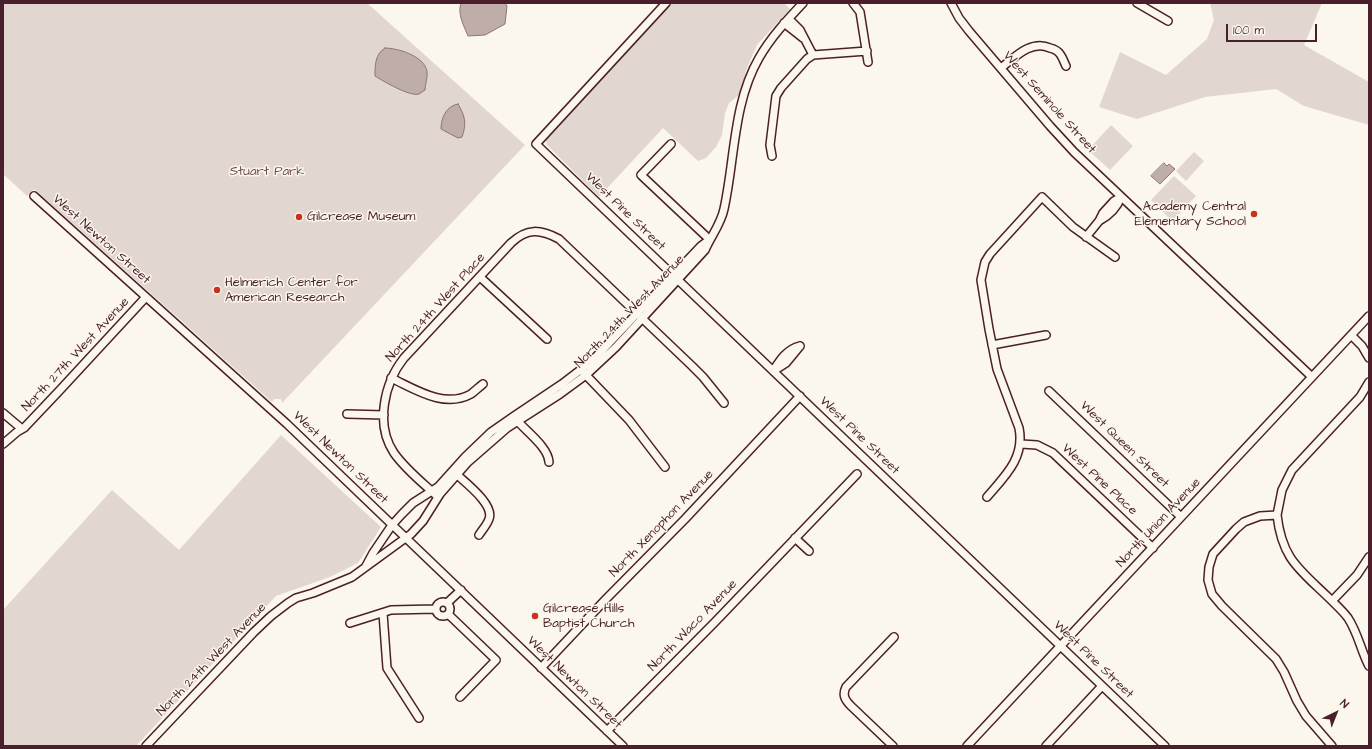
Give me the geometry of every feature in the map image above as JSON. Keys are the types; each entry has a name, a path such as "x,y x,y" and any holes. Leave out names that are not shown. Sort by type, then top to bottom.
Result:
{"street":[{"name":"West Pine Street","path":"666,3 536,144 1165,746"},
{"name":"North 24th West Avenue","path":"146,746 271,616 296,598 319,591 352,577 417,529 454,472 482,440 562,384 584,373 604,349 640,316 676,277 701,246 710,240 724,209 739,117 747,83 771,38 803,3"},
{"path":"853,3 860,12 868,62"},
{"name":"West Seminole Street","path":"951,3 963,24 1057,134 1312,377"},
{"path":"1137,3 1168,21"},
{"path":"786,21 800,30 813,55"},
{"path":"1001,68 1021,52 1036,46 1047,46 1057,51 1066,66"},
{"path":"772,156 770,145 776,96 792,76 813,55 866,51"},
{"path":"671,144 641,174 710,240"},
{"name":"West Newton Street","path":"34,196 278,416 623,746"},
{"path":"1086,237 1099,221 1108,216 1118,206 1122,197"},
{"path":"987,497 1015,461 1020,451 1021,444 1019,428 997,369 992,345 981,280 985,262 990,254 1042,198 1073,227 1115,257"},
{"name":"North 24th West Place","path":"438,496 405,467 393,452 386,434 384,415 385,399 391,378 396,368 404,358 516,238 535,231 549,234 559,239 640,316"},
{"path":"480,277 547,339"},
{"name":"North 27th West Avenue","path":"3,444 22,429 60,390 146,297"},
{"path":"640,316 703,377 724,403"},
{"name":"North Union Avenue","path":"967,746 1369,316"},
{"path":"992,345 1046,335"},
{"path":"1351,335 1362,346 1369,358"},
{"path":"584,373 629,420 665,467"},
{"path":"391,378 429,395 448,400 454,400 471,394 483,384"},
{"path":"1369,382 1360,397 1292,470 1282,490 1277,515 1281,538 1289,556 1299,569 1344,613 1351,622 1369,666"},
{"name":"West Queen Street","path":"1049,391 1181,517"},
{"name":"North Xenophon Avenue","path":"541,668 685,519 800,396"},
{"path":"3,413 22,429"},
{"path":"348,414 361,413 384,415"},
{"path":"515,418 544,449 549,457 549,462"},
{"name":"West Pine Place","path":"1021,444 1037,445 1054,453 1153,548"},
{"name":"North 24th West Avenue","path":"365,568 373,553 392,525 413,504 432,491 454,472"},
{"path":"454,472 482,499 489,508 489,519 479,535"},
{"name":"North Waco Avenue","path":"607,731 715,622 857,474"},
{"path":"1277,515 1255,517 1240,525 1217,549 1209,567 1208,580 1215,598 1276,658 1306,716 1332,746"},
{"path":"795,538 809,551"},
{"path":"1332,601 1353,579 1369,557"},
{"path":"435,609 439,603 447,603 461,590"},
{"path":"447,603 450,607 448,614"},
{"path":"350,623 398,610 435,609"},
{"path":"435,609 440,616 448,614"},
{"path":"383,613 387,668 419,718"},
{"path":"448,614 496,660 460,697"},
{"path":"893,746 846,701 844,694 846,687 894,636"},
{"path":"1046,746 1102,686"}],"green space":[{"name":"Stuart Park","path":"3,3 367,3 525,145 282,403 281,399 274,399 272,402 34,189 27,196 3,174"},
{"path":"671,3 784,3 790,9 757,45 747,68 739,95 729,103 725,113 722,135 716,147 706,158 698,161 663,128 599,197 547,145 546,140 548,134"},
{"path":"1210,3 1322,3 1304,45 1369,82 1369,125 1304,106 1276,89 1205,97 1137,119 1099,107 1120,52 1166,75 1207,39 1214,20"},
{"path":"1111,125 1133,146 1110,170 1088,150"},
{"path":"1194,152 1204,161 1186,181 1176,171"},
{"path":"1174,176 1196,196 1172,221 1151,200"},
{"path":"281,435 381,527 358,563 330,577 276,596 136,746 3,746 3,610 112,490 179,550"}],"shaded area":[{"path":"461,3 505,3 507,6 505,24 485,35 468,36 460,16"},
{"path":"385,48 403,51 421,61 427,71 425,90 419,94 409,93 375,76 377,57"},
{"path":"458,104 464,116 465,124 462,137 458,138 441,129 443,117 447,110"},
{"path":"1164,163 1167,166 1169,164 1175,169 1160,184 1151,176"}],"place":[{"name":"Academy Central Elementary School","path":"1254,214"},
{"name":"Gilcrease Museum","path":"299,217"},
{"name":"Helmerich Center for American Research","path":"217,290"},
{"name":"Gilcrease Hills Baptist Church","path":"535,616"}]}
